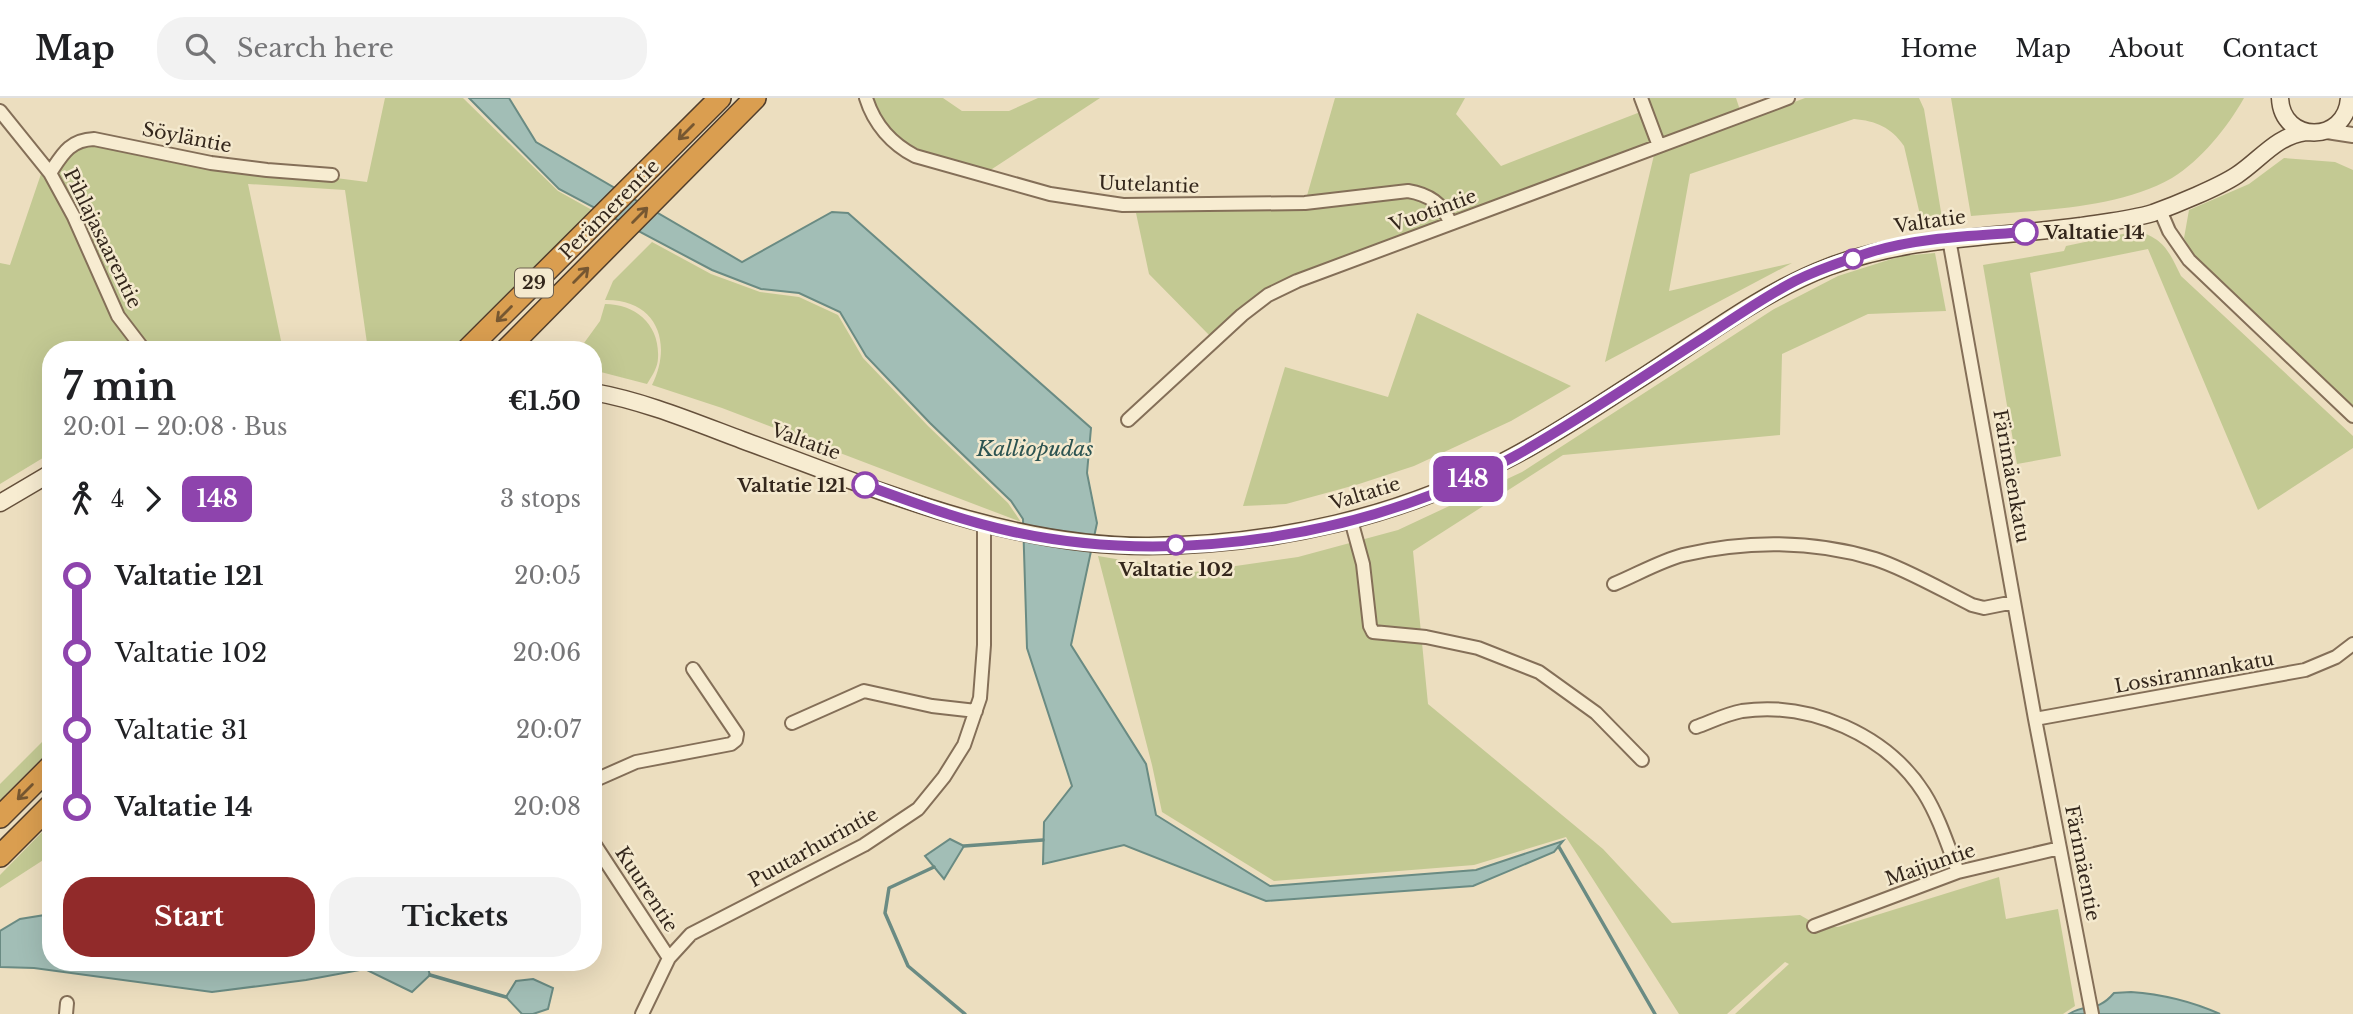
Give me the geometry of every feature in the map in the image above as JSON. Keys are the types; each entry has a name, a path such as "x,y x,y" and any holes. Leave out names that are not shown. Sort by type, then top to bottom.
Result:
{"highway":[{"name":"Perämerentie","path":"476,341 720,98"},
{"name":"Perämerentie","path":"515,341 755,98"},
{"path":"0,817 42,775"},
{"path":"0,856 42,814"}],"main road":[{"path":"2327,131 2337,125 2344,116 2350,98"},
{"path":"2280,102 2296,128 2306,132"},
{"name":"Valtatie","path":"2259,156 2277,130 2280,102"},
{"name":"Valtatie","path":"602,394 653,408 913,503 984,526 1103,544 1148,546 1236,541 1381,512 1435,492 1513,457 1796,281 1874,251 1949,239 2057,229 2140,217 2236,175 2286,137 2327,131"},
{"path":"0,503 42,478"}],"street":[{"name":"Uutelantie","path":"866,98 873,116 902,149 915,156 1050,194 1123,205 1165,206 1305,203 1408,191 1426,196 1437,203 1447,215 1450,224"},
{"path":"1641,98 1659,146"},
{"name":"Vuotintie","path":"1128,420 1242,315 1268,295 1297,281 1788,98"},
{"path":"2350,98 2353,109"},
{"name":"Pihlajasaarentie","path":"0,111 50,173 74,217 118,316 137,341"},
{"path":"2327,131 2353,135"},
{"name":"Söyläntie","path":"50,173 67,148 80,141 94,139 211,163 332,175"},
{"path":"2160,210 2169,231 2189,260 2353,416"},
{"name":"Färimäenkatu","path":"1949,239 2035,719"},
{"path":"1351,520 1363,564 1373,632 1426,637 1478,648 1539,672 1596,713 1642,760"},
{"name":"Puutarhurintie","path":"642,1014 669,958 691,934 864,845 918,809 944,777 964,744 980,698 984,645 984,526"},
{"path":"1614,584 1682,556 1747,545 1792,543 1832,548 1877,559 1972,605 1984,608 2014,602"},
{"name":"Lossirannankatu","path":"2035,719 2305,670 2336,657 2353,644"},
{"path":"602,777 636,762 731,744 736,740 737,734 693,669"},
{"path":"792,723 864,691 932,706 976,711"},
{"path":"1696,727 1741,711 1790,711 1826,720 1882,748 1898,760 1926,795 1958,872"},
{"name":"Färimäentie","path":"2035,719 2092,1014"},
{"name":"Maijuntie","path":"1814,926 1958,872 2060,848"},
{"name":"Kuurentie","path":"602,856 669,958"}],"green space":[{"path":"385,98 463,98 558,191 592,210 459,341 367,341 345,190 248,184 281,341 42,341 42,458 0,484 0,263 10,265 41,174 68,150 89,141 367,182"},
{"path":"871,98 943,98 962,111 1009,111 1038,98 1100,98 989,171 919,150 892,130"},
{"path":"1335,98 1465,98 1456,114 1501,166 1648,109 1648,98 1736,98 1740,110 1455,217 1449,204 1437,195 1403,184 1306,199"},
{"path":"1805,98 1919,98 1924,109 1942,218 1921,219 1904,146 1888,130 1876,123 1862,120 1854,119 1690,174 1669,291 1792,263 1605,362 1654,155"},
{"path":"1951,98 2244,98 2230,121 2203,153 2183,171 2150,189 2126,197 2074,207 1971,216"},
{"path":"2284,158 2335,162 2353,170 2353,411 2197,263 2184,238 2189,210 2249,184"},
{"path":"1397,194 1412,196 1425,202 1446,221 1265,291 1210,336 1149,274 1136,213 1306,209"},
{"path":"2137,231 2160,242 2181,276 2353,436 2353,448 2258,510 2148,249 2030,273 2061,456 2017,464 1983,265 2064,251 2066,246"},
{"path":"652,242 711,274 760,292 799,297 838,315 863,358 928,426 1008,503 1021,522 722,408 652,385 661,354 656,326 648,315 637,307 605,300 613,281"},
{"path":"1935,253 1946,311 1868,314 1782,354 1780,435 1563,455 1413,551 1428,704 1603,849 1672,923 1800,915 1819,926 1838,927 1999,877 2006,919 2058,909 2075,1006 2063,1014 1735,1014 1789,964 1785,962 1727,1014 1679,1014 1566,837 1474,865 1274,881 1162,812 1098,556 1194,572 1298,557 1398,530 1522,472 1774,309 1838,276 1901,256"},
{"path":"605,304 616,305 636,312 650,326 658,346 658,358 647,384 602,372 602,341 586,341 600,321"},
{"path":"1417,313 1571,386 1511,421 1414,466 1286,504 1243,506 1285,367 1388,397"},
{"path":"42,742 42,758 0,800 0,784"},
{"path":"42,832 42,861 0,888 0,875"}],"water":[{"name":"Kalliopudas","path":"469,98 509,98 536,142 742,262 832,212 848,213 1091,428 1087,473 1097,523 1071,645 1146,764 1156,815 1270,886 1476,870 1563,841 1554,852 1473,886 1266,901 1124,845 1043,864 1044,822 1072,786 1027,648 1023,519 1011,501 930,423 866,356 840,312 799,293 761,289 712,270 559,189"},
{"path":"950,839 964,846 944,879 925,856"},
{"path":"42,915 42,969 0,967 0,931 20,919"},
{"path":"56,971 354,971 212,992"},
{"path":"369,971 429,971 430,975 412,992"},
{"path":"533,979 553,988 548,1009 522,1014 506,997 516,981"},
{"path":"2131,992 2176,999 2220,1014 2069,1014 2097,1006 2114,993"}],"waterway":[{"path":"964,846 1043,840"},
{"path":"1559,847 1655,1014"},
{"path":"934,867 889,888 885,913 908,966 965,1014"},
{"path":"430,975 506,997"}],"bus line":[{"name":"148","path":"865,485 984,526 1103,544 1148,546 1236,541 1330,525 1399,506 1471,478 1513,457 1756,304 1796,281 1826,268 1874,251 1908,244 2025,232"}],"place":[{"name":"Valtatie 14","path":"2025,232"},
{"name":"Valtatie 121","path":"865,485"},
{"name":"Valtatie 102","path":"1176,545"}]}
